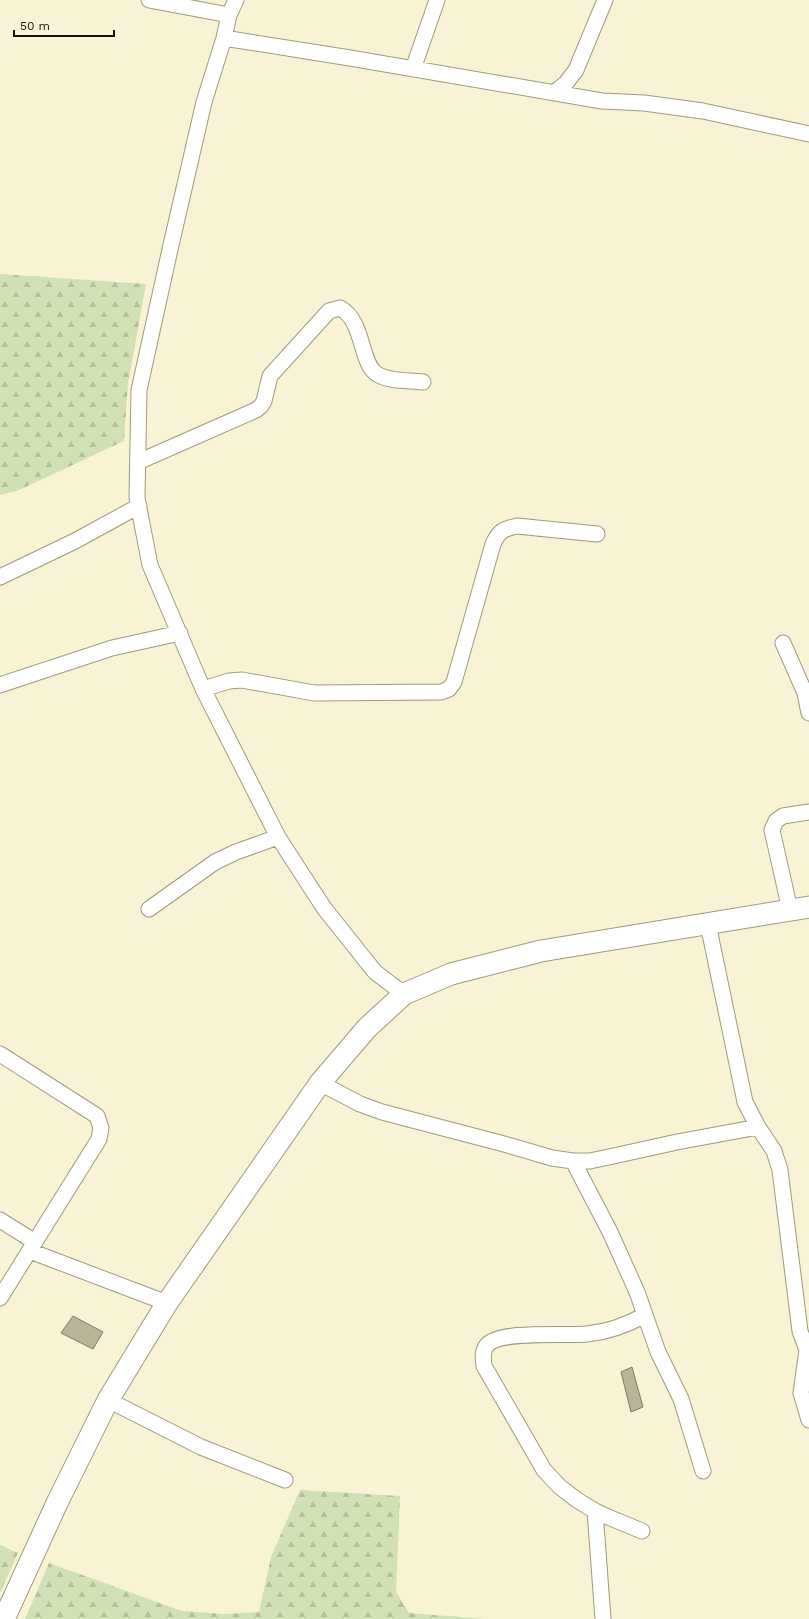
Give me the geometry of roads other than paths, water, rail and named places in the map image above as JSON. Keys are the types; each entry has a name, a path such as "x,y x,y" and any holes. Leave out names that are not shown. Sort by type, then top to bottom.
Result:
{"main road":[{"path":"4,1619 57,1503 108,1400 167,1304 320,1082 366,1028 404,994 451,974 541,951 799,909"}],"street":[{"path":"149,0 229,15"},
{"path":"236,0 229,15 224,38 204,102 139,390 138,506 150,565 203,689 278,837 324,908 375,972 404,994"},
{"path":"413,69 437,0"},
{"path":"555,92 566,83 576,70 605,0"},
{"path":"224,38 602,101 644,103 703,111 809,134"},
{"path":"138,462 256,410 261,406 270,376 329,311 340,308 348,312 355,324 371,370 378,375 390,378 423,382"},
{"path":"0,577 75,542 138,506"},
{"path":"203,689 229,681 242,680 314,693 441,692 448,690 454,682 493,544 498,533 506,528 517,526 597,534"},
{"path":"0,685 112,648 180,633"},
{"path":"783,643 805,693 809,713"},
{"path":"799,909 772,830 776,821 783,816 809,812"},
{"path":"148,909 216,862 236,852 278,837"},
{"path":"708,924 745,1102 758,1127 774,1151 780,1170 800,1331 808,1350 801,1393 809,1420"},
{"path":"0,1054 97,1116 102,1128 99,1139 0,1298"},
{"path":"320,1082 360,1104 382,1112 441,1129 504,1144 552,1158 573,1162 618,1155 676,1142 758,1127"},
{"path":"573,1162 610,1232 637,1292 658,1352 681,1399 703,1470"},
{"path":"0,1220 32,1247 167,1304"},
{"path":"642,1531 595,1511 560,1486 544,1470 484,1366 483,1354 486,1346 493,1340 517,1335 587,1334 613,1329 632,1322 645,1315"},
{"path":"108,1400 201,1447 285,1480"},
{"path":"595,1511 603,1619"}]}
